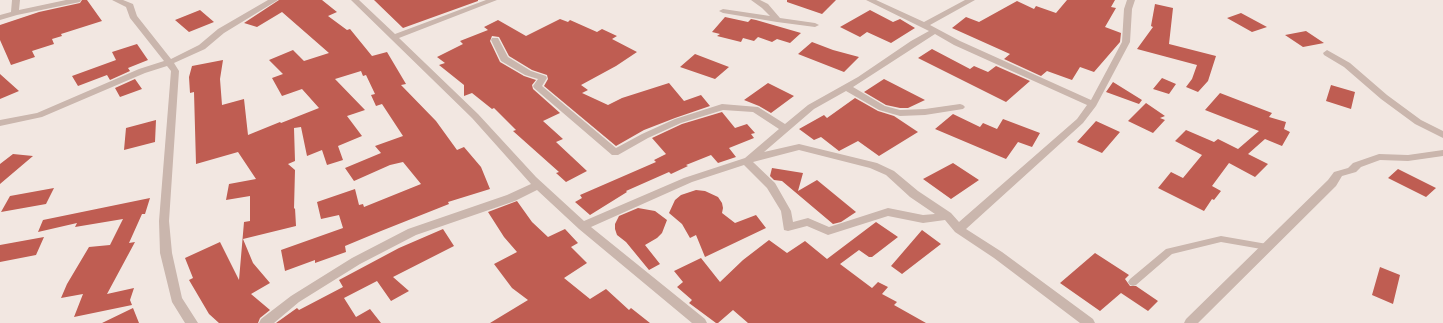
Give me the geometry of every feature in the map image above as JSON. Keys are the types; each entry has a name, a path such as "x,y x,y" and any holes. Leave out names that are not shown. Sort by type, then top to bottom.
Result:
{"street":[{"path":"15,13 16,0"},
{"path":"0,18 15,13 77,0"},
{"path":"116,0 130,6 133,16 154,41 175,71 164,221 166,252 176,299 192,323"},
{"path":"0,123 39,115 142,71 168,63 202,47 221,31 274,0"},
{"path":"355,0 475,116 539,186 583,226 701,323"},
{"path":"393,36 493,0"},
{"path":"755,0 765,6 777,20"},
{"path":"870,0 1093,104"},
{"path":"924,25 971,0"},
{"path":"959,229 1080,121 1093,104 1126,42 1128,9 1131,0"},
{"path":"723,11 816,25"},
{"path":"748,160 811,107 846,87 935,31"},
{"path":"495,40 504,59 528,73 543,78 537,86 615,153 658,130 722,107 756,109 785,129"},
{"path":"1327,53 1347,65 1384,97 1418,122 1443,135"},
{"path":"846,87 882,108 900,113 960,108"},
{"path":"583,226 688,180 748,160 800,147 873,165 890,173 914,194 947,216 959,229 998,255 1089,323"},
{"path":"1190,323 1332,183 1338,174 1352,170 1357,165 1379,156 1408,158 1443,153"},
{"path":"748,160 771,186 786,211 788,226 808,222 828,231 888,212 923,219 947,216"},
{"path":"265,323 295,299 356,261 412,232 511,198 539,186"}],"lane":[{"path":"1133,282 1169,251 1221,239 1267,247"}],"building":[{"path":"82,0 87,0 102,21 61,34 62,36 52,39 54,44 32,51 35,57 11,65 0,40 0,25 39,12 80,3"},
{"path":"279,0 322,0 337,12 328,16 347,30 350,29 372,56 387,52 406,84 401,85 436,121 457,150 464,147 481,167 490,189 448,202 449,204 345,246 346,252 315,263 315,260 285,271 281,250 343,228 339,215 321,219 317,202 355,189 359,205 363,204 364,207 421,184 403,162 390,165 354,181 345,168 381,153 375,146 403,136 382,104 376,106 371,95 375,94 366,75 363,76 361,71 335,79 365,110 347,116 362,136 338,146 343,160 327,165 322,150 307,156 301,127 294,128 295,161 288,164 295,170 294,209 295,208 296,226 243,239 253,263 270,283 251,294 270,310 260,318 258,323 219,323 209,314 189,280 193,278 185,258 220,242 239,280 244,222 250,221 250,196 226,200 229,184 256,179 238,152 196,164 194,92 190,93 189,77 192,66 223,60 220,79 222,105 244,99 248,135 319,108 302,89 282,96 272,78 283,74 269,60 293,50 304,61 329,53 282,12 257,27 244,23"},
{"path":"374,0 478,0 478,1 403,28"},
{"path":"787,0 836,0 822,14 787,2"},
{"path":"1067,0 1115,0 1111,7 1116,8 1105,27 1121,33 1120,42 1094,72 1080,67 1072,80 1047,71 1041,76 1004,59 1010,54 952,28 966,17 979,22 1017,1 1034,9 1036,6 1056,13"},
{"path":"1155,4 1173,8 1169,44 1216,56 1208,81 1198,92 1186,87 1192,79 1197,65 1137,49 1153,27 1151,26"},
{"path":"200,10 214,22 189,32 175,20"},
{"path":"870,10 893,22 900,19 915,28 891,43 867,32 860,37 840,27"},
{"path":"1241,13 1267,27 1252,32 1227,18"},
{"path":"725,17 748,22 751,19 756,20 801,33 790,43 777,39 772,42 758,37 754,41 743,38 741,42 717,36 720,34 712,32"},
{"path":"560,19 568,22 570,20 597,32 602,29 617,36 612,39 637,52 616,66 581,85 588,90 582,93 608,105 622,98 669,83 684,101 701,95 710,106 644,130 616,146 544,86 548,79 547,75 532,70 509,56 499,37 492,36 490,41 500,62 524,76 536,80 532,85 533,89 560,113 543,121 563,139 556,142 587,171 566,182 556,173 559,172 513,131 516,130 494,108 492,109 472,93 464,96 464,85 439,65 445,63 437,57 463,44 460,41 488,30 484,27 498,20 526,36"},
{"path":"1306,31 1324,43 1303,47 1285,35"},
{"path":"812,42 833,50 859,57 844,72 798,54"},
{"path":"137,44 148,60 128,68 130,71 110,80 107,75 78,86 72,76 116,60 112,52"},
{"path":"932,49 970,69 974,66 988,72 996,66 1030,81 1006,102 918,58"},
{"path":"695,54 729,67 715,79 680,67"},
{"path":"0,74 19,91 0,99"},
{"path":"1162,78 1176,84 1169,94 1153,89"},
{"path":"135,79 142,89 120,97 115,88"},
{"path":"884,79 925,100 908,108 900,108 886,105 864,92"},
{"path":"1113,82 1142,100 1139,104 1106,92"},
{"path":"768,83 794,96 771,113 744,100"},
{"path":"1331,85 1355,92 1351,109 1326,101"},
{"path":"1220,93 1272,113 1269,117 1286,122 1284,129 1290,132 1282,146 1265,139 1248,154 1268,164 1255,177 1229,163 1212,186 1221,191 1214,200 1212,199 1204,211 1158,188 1171,172 1183,178 1202,155 1175,141 1186,130 1214,142 1218,139 1238,149 1259,131 1205,110"},
{"path":"855,98 878,111 894,116 918,132 879,156 858,141 839,151 821,137 814,140 799,129 824,115 827,118"},
{"path":"1146,103 1165,116 1160,118 1165,120 1153,133 1128,121"},
{"path":"722,112 735,128 747,124 755,133 751,134 754,138 729,148 736,157 718,163 711,155 686,165 688,166 671,174 669,172 626,191 627,192 590,215 575,202 582,198 580,195 656,162 654,160 666,154 652,138 682,124"},
{"path":"953,114 980,127 983,123 997,129 1003,119 1040,133 1032,147 1018,142 1006,159 935,129"},
{"path":"156,120 155,142 124,150 126,128"},
{"path":"1096,121 1120,132 1102,153 1077,142"},
{"path":"13,154 33,156 0,184 0,164"},
{"path":"953,163 979,180 951,199 923,179"},
{"path":"772,168 803,173 798,191 817,180 856,212 841,222 833,224 782,181 774,180 770,176"},
{"path":"1398,169 1436,188 1426,197 1388,178"},
{"path":"54,188 46,204 1,212 10,196"},
{"path":"696,190 705,191 718,197 722,203 722,213 735,223 756,215 766,228 705,257 696,235 690,238 682,224 669,213 675,200 681,195"},
{"path":"150,198 145,214 142,214 129,243 135,242 107,294 134,288 130,300 132,305 74,317 83,294 61,298 67,284 89,247 110,245 123,219 75,227 77,223 38,232 43,220"},
{"path":"517,201 532,222 548,237 565,229 578,243 571,247 587,263 564,278 590,299 606,289 629,310 631,308 650,323 490,323 528,300 512,288 494,264 517,252 504,237 488,212"},
{"path":"638,208 655,211 667,220 662,233 657,238 645,245 660,264 649,270 626,242 617,235 615,229 615,224 619,216"},
{"path":"876,222 898,237 872,257 869,257 859,250 840,264 872,288 878,282 888,287 882,294 897,302 894,305 926,323 748,323 733,310 718,323 716,323 689,303 692,300 677,287 683,282 674,271 701,258 720,282 743,260 769,240 787,253 805,241 827,259"},
{"path":"443,229 454,246 393,277 409,291 391,301 377,281 344,298 356,317 370,309 381,323 276,323 297,308 299,310 343,287 339,280 399,248"},
{"path":"922,230 941,244 902,274 891,266"},
{"path":"44,237 36,255 0,262 0,245"},
{"path":"1095,253 1129,275 1125,279 1130,286 1136,286 1158,301 1148,311 1121,293 1100,311 1060,283"},
{"path":"1380,267 1400,275 1393,304 1372,295"},
{"path":"133,308 139,323 102,323"}]}
